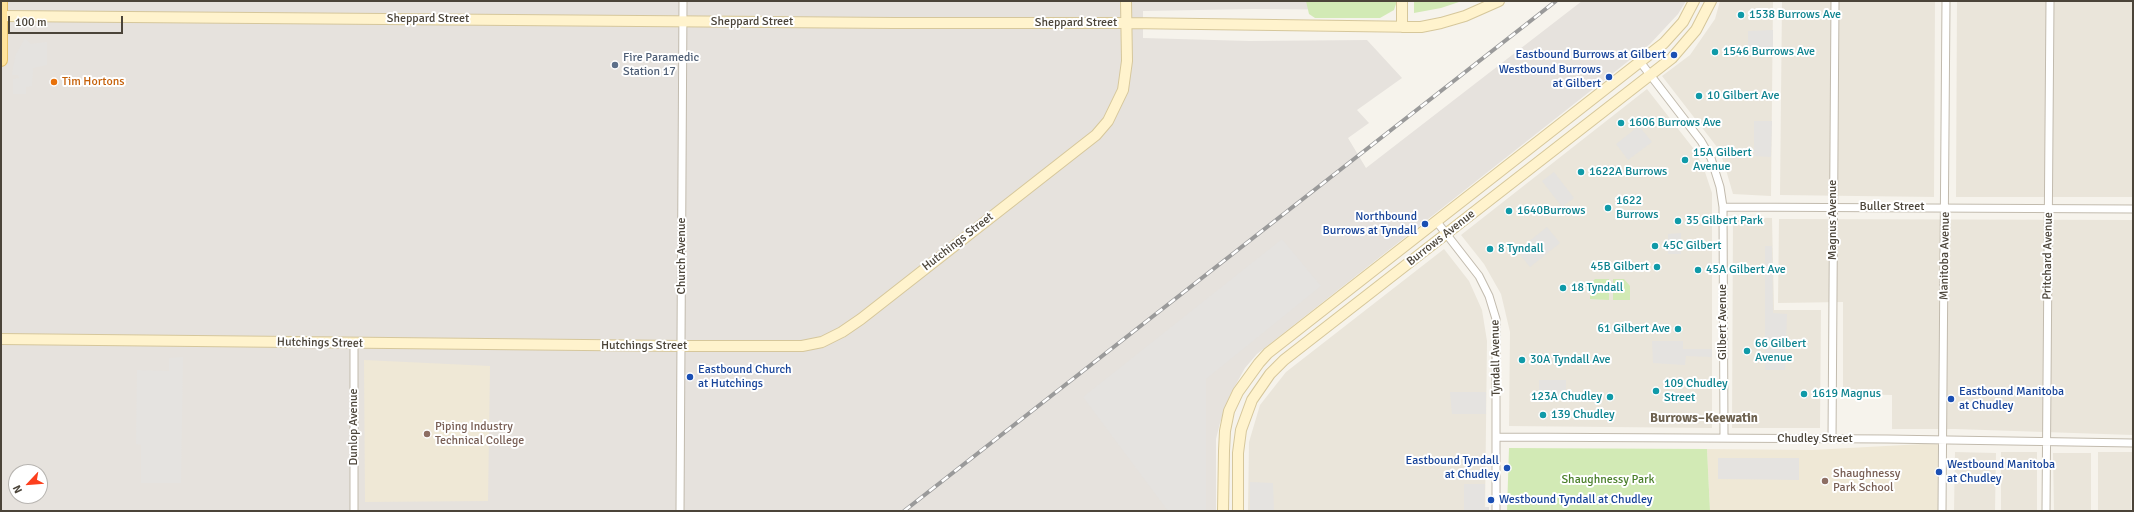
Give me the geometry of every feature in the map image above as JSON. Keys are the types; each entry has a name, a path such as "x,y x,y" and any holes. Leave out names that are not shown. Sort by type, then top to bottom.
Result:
{"main road":[{"path":"1,1 1,60"}],"street":[{"name":"Church Avenue","path":"680,511 683,1"},
{"name":"Hutchings Street","path":"1,339 354,344 681,346 802,346 822,342 842,332 861,319 1096,135 1108,121 1123,90 1127,61 1126,1"},
{"path":"1402,1 1402,27"},
{"name":"Sheppard Street","path":"1,16 683,22 1126,23 1421,27 1442,23 1465,16 1498,1"},
{"name":"Burrows Avenue","path":"1223,511 1225,431 1230,411 1248,376 1268,353 1664,43 1678,27 1694,1"},
{"name":"Burrows Avenue","path":"1238,511 1238,454 1245,414 1260,387 1284,360 1672,58 1696,30 1711,1"},
{"name":"Magnus Avenue","path":"1832,439 1835,1"},
{"name":"Manitoba Avenue","path":"1942,511 1946,1"},
{"name":"Pritchard Avenue","path":"2046,511 2050,1"},
{"name":"Gilbert Avenue","path":"1641,62 1707,150 1718,176 1723,206 1724,438"},
{"name":"Buller Street","path":"1723,206 2133,209"},
{"name":"Tyndall Avenue","path":"1437,222 1478,276 1494,308 1497,329 1496,511"},
{"name":"Dunlop Avenue","path":"354,344 354,511"},
{"name":"Chudley Street","path":"1497,437 1943,439 2046,442 2133,442"}],"shaded area":[{"path":"1,1 1390,1 1385,10 1253,9 1143,11 1143,38 1249,41 1367,40 1402,78 1357,110 1369,123 1348,138 1366,168 1582,1 1686,1 1678,14 1650,44 1257,354 1245,368 1230,395 1220,423 1216,439 1216,511 1,511"},
{"path":"1720,1 1773,1 1771,196 1733,194 1724,163 1717,147 1662,76 1690,55 1715,19"},
{"path":"1782,1 1935,1 1934,197 1780,195"},
{"path":"1957,1 2133,1 2133,197 1956,197"},
{"path":"1773,30 1773,55 1748,55 1748,31"},
{"path":"25,38 31,44 47,42 47,65 33,68 32,86 26,87 26,94 13,94 13,79 19,78 18,75 12,75 13,67 16,54"},
{"path":"1647,89 1693,148 1703,166 1712,193 1712,428 1509,426 1510,332 1501,294 1484,264 1461,235"},
{"path":"1754,121 1772,121 1771,157 1754,156"},
{"path":"1639,126 1652,142 1628,160 1616,144"},
{"path":"1554,172 1574,198 1562,207 1542,181"},
{"path":"1733,217 1772,218 1774,310 1821,310 1820,428 1732,428"},
{"path":"1779,219 2133,220 2133,435 1955,429 1892,429 1892,395 1843,394 1843,302 1778,303"},
{"path":"1547,227 1560,243 1530,267 1517,251"},
{"path":"1681,233 1681,254 1668,254 1668,234"},
{"path":"1282,239 1321,286 1206,379 1206,511 1168,511 1083,397"},
{"path":"1765,246 1772,246 1773,313 1787,314 1785,370 1765,370"},
{"path":"1444,249 1469,281 1482,310 1487,341 1485,511 1248,511 1249,442 1260,405 1286,372"},
{"path":"1652,341 1683,341 1683,349 1712,349 1712,357 1686,356 1685,365 1653,363"},
{"path":"183,357 181,483 141,483 141,445 136,444 137,370 169,371 169,358"},
{"name":"Piping Industry Technical College","path":"364,360 490,366 488,501 365,502"},
{"path":"1539,380 1566,380 1566,400 1539,400"},
{"path":"1450,392 1486,392 1486,414 1452,414"},
{"name":"Shaughnessy Park School","path":"1941,443 1941,511 1710,511 1707,449 1812,450"},
{"path":"1955,452 1996,453 1995,511 1954,511"},
{"path":"2001,452 2037,452 2037,511 2001,511"},
{"path":"2098,452 2132,452 2131,511 2098,511"},
{"path":"2053,453 2091,453 2091,511 2054,511"},
{"path":"1718,458 1799,458 1799,480 1718,479"},
{"path":"1250,482 1273,483 1274,511 1250,511"},
{"path":"1464,484 1485,484 1484,507 1489,507 1489,511 1464,511"}],"green space":[{"path":"1306,1 1397,1 1394,10 1380,18 1315,18 1309,14"},
{"path":"1414,1 1462,1 1441,8 1414,13"},
{"path":"1595,279 1609,279 1609,300 1590,299 1590,284"},
{"path":"1613,279 1624,279 1630,286 1630,300 1613,300"},
{"name":"Shaughnessy Park","path":"1509,448 1707,449 1710,511 1507,511"}],"railway":[{"path":"904,511 1556,1"}],"place":[{"name":"1538 Burrows Ave","path":"1741,15"},
{"name":"1546 Burrows Ave","path":"1715,52"},
{"name":"Eastbound Burrows at Gilbert","path":"1674,55"},
{"name":"Fire Paramedic Station 17","path":"615,65"},
{"name":"Westbound Burrows at Gilbert","path":"1609,77"},
{"name":"Tim Hortons","path":"54,82"},
{"name":"10 Gilbert Ave","path":"1699,96"},
{"name":"1606 Burrows Ave","path":"1621,123"},
{"name":"15A Gilbert Avenue","path":"1685,160"},
{"name":"1622A Burrows","path":"1581,172"},
{"name":"1622 Burrows","path":"1608,208"},
{"name":"1640Burrows","path":"1509,211"},
{"name":"35 Gilbert Park","path":"1678,221"},
{"name":"Northbound Burrows at Tyndall","path":"1425,224"},
{"name":"45C Gilbert","path":"1655,246"},
{"name":"8 Tyndall","path":"1490,249"},
{"name":"45B Gilbert","path":"1657,267"},
{"name":"45A Gilbert Ave","path":"1698,270"},
{"name":"18 Tyndall","path":"1563,288"},
{"name":"61 Gilbert Ave","path":"1678,329"},
{"name":"66 Gilbert Avenue","path":"1747,351"},
{"name":"30A Tyndall Ave","path":"1522,360"},
{"name":"Eastbound Church at Hutchings","path":"690,377"},
{"name":"109 Chudley Street","path":"1656,391"},
{"name":"1619 Magnus","path":"1804,394"},
{"name":"123A Chudley","path":"1610,397"},
{"name":"Eastbound Manitoba at Chudley","path":"1951,399"},
{"name":"139 Chudley","path":"1543,415"},
{"name":"Piping Industry Technical College","path":"427,434"},
{"name":"Eastbound Tyndall at Chudley","path":"1507,468"},
{"name":"Westbound Manitoba at Chudley","path":"1939,472"},
{"name":"Shaughnessy Park School","path":"1825,481"},
{"name":"Westbound Tyndall at Chudley","path":"1491,500"}],"district":[{"name":"Burrows–Keewatin","path":"1704,419"}]}
